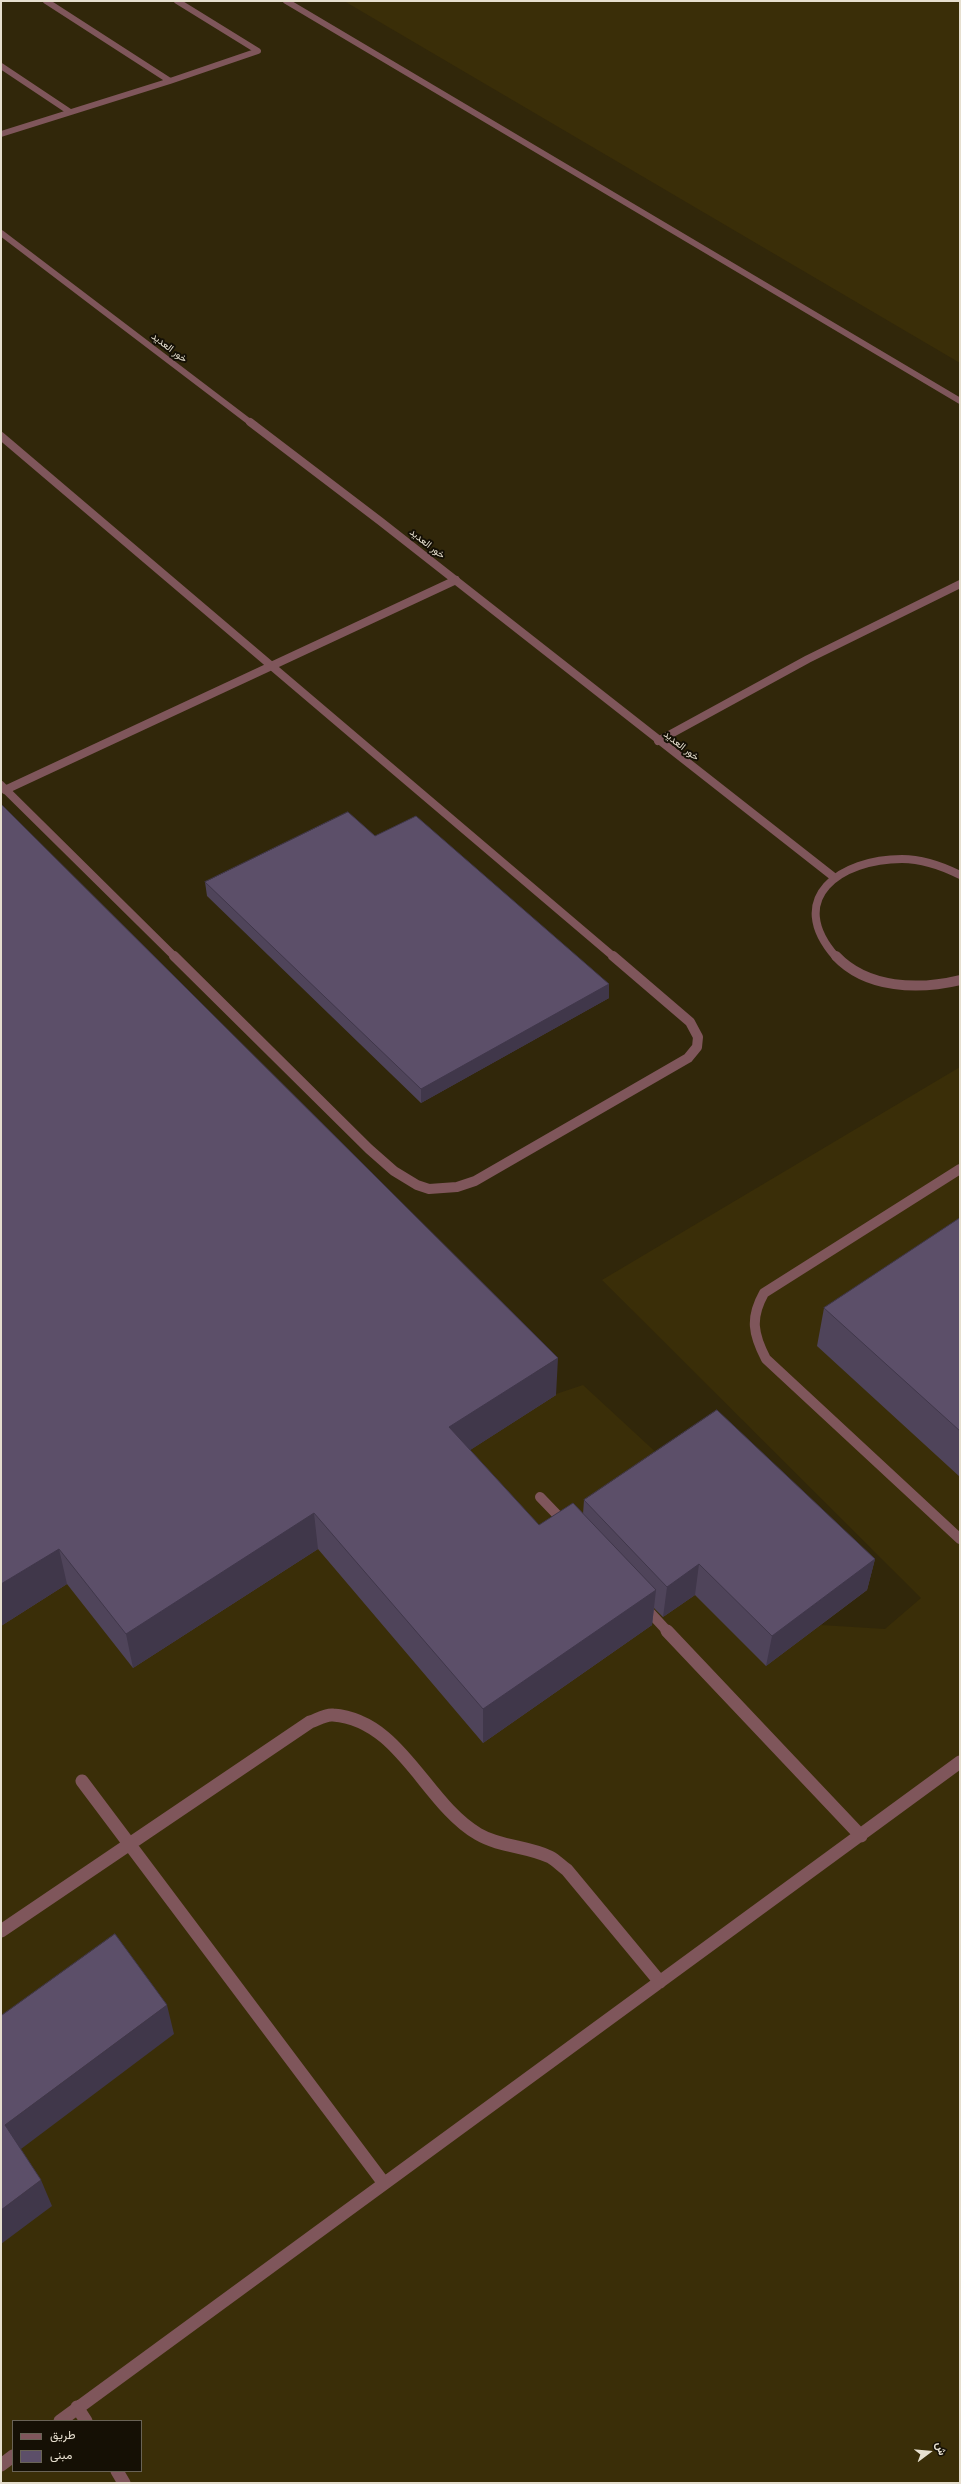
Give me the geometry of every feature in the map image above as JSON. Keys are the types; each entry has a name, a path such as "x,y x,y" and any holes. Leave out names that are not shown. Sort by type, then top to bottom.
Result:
{"street":[{"path":"46,1 170,81"},
{"path":"1,134 170,81 258,51 177,1"},
{"path":"286,1 960,401"},
{"path":"1,66 70,112"},
{"name":"خور العديد","path":"1,233 456,580 658,741 835,878"},
{"path":"1,436 270,666 685,1017 695,1027 699,1038 697,1049 681,1062 475,1181 457,1189 436,1191 416,1186 369,1149 3,787 270,666 456,580"},
{"path":"658,741 808,659 960,584"},
{"path":"960,875 946,868 916,860 885,860 858,866 835,878 820,894 814,914 819,935 833,954 856,971 884,982 916,987 946,984 960,980"},
{"path":"960,1169 764,1293 753,1311 753,1336 766,1359 960,1539"},
{"path":"540,1497 573,1531"},
{"path":"638,1600 861,1836"},
{"path":"1,1931 310,1722 332,1715 358,1720 376,1731 392,1745 460,1822 479,1835 551,1858 567,1870 660,1982"},
{"path":"61,2420 383,2182 861,1836 960,1762"},
{"path":"82,1781 383,2182"},
{"path":"78,2408 85,2420"},
{"path":"1,2466 12,2457"},
{"path":"118,2472 124,2483"}],"shaded area":[{"path":"344,1 960,1 960,363"},
{"path":"1,836 556,1394 583,1385 674,1469 713,1442 867,1590 821,1625 885,1629 921,1598 602,1280 960,1067 960,2483 1,2483"}],"building":[{"path":"1,804 558,1358 449,1427 539,1525 573,1503 656,1590 483,1709 314,1513 126,1634 59,1549 1,1584"},
{"path":"348,812 375,836 416,816 609,984 421,1089 205,882"},
{"path":"960,1218 960,1431 824,1308"},
{"path":"717,1410 875,1559 772,1636 699,1564 667,1587 584,1500"},
{"path":"115,1934 167,2005 5,2125 41,2180 1,2210 1,2016"}]}
